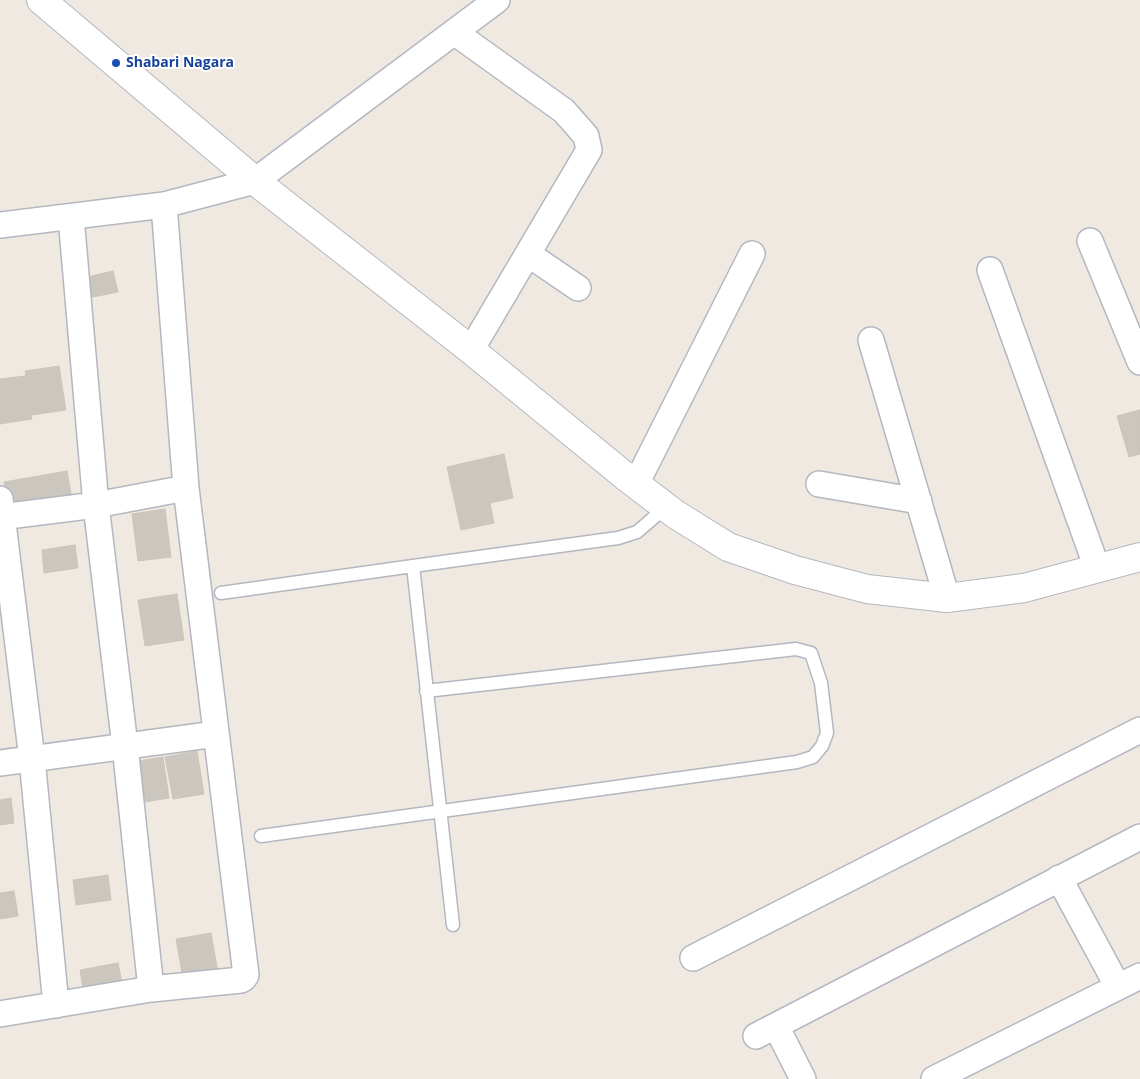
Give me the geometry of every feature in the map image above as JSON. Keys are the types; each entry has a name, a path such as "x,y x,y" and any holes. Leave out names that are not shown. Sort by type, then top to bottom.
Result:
{"street":[{"path":"41,0 255,181 472,350 636,484 675,514 728,547 796,570 867,589 947,598 1024,588 1140,557"},
{"path":"0,225 164,205 255,181 497,0"},
{"path":"454,32 564,111 586,136 589,150 472,350"},
{"path":"0,1014 151,989 241,980 246,975 186,488 164,205"},
{"path":"71,217 96,505 125,746 151,989"},
{"path":"1090,241 1140,362"},
{"path":"528,254 578,288"},
{"path":"636,484 752,254"},
{"path":"990,270 1097,568"},
{"path":"871,340 947,598"},
{"path":"819,484 919,501"},
{"path":"56,1004 32,759 0,511 96,505 186,488"},
{"path":"693,958 1140,730"},
{"path":"0,764 216,734"},
{"path":"803,1079 766,1031 1140,837"},
{"path":"1059,878 1118,987"},
{"path":"934,1079 1140,976"}],"lane":[{"path":"221,593 618,538 637,532 666,507"},
{"path":"412,566 453,924"},
{"path":"261,836 797,762 813,757 822,746 827,733 821,683 811,653 796,649 426,691"}],"building":[{"path":"113,271 118,292 88,298 83,278"},
{"path":"59,366 66,410 32,415 25,371"},
{"path":"25,376 32,419 0,424 0,379"},
{"path":"1140,410 1140,454 1129,457 1117,416"},
{"path":"504,454 513,498 490,503 494,523 461,530 447,467"},
{"path":"67,471 72,499 9,510 4,482"},
{"path":"165,509 171,557 138,561 132,514"},
{"path":"75,545 78,568 44,573 42,550"},
{"path":"177,594 184,640 145,646 138,600"},
{"path":"197,751 204,794 173,799 165,757"},
{"path":"163,757 169,798 138,803 132,762"},
{"path":"11,798 14,823 0,825 0,800"},
{"path":"108,875 111,900 76,905 73,880"},
{"path":"14,891 18,916 0,919 0,893"},
{"path":"211,933 219,978 184,984 176,939"},
{"path":"118,963 123,988 84,995 80,970"}],"place":[{"name":"Shabari Nagara","path":"116,63"}]}
